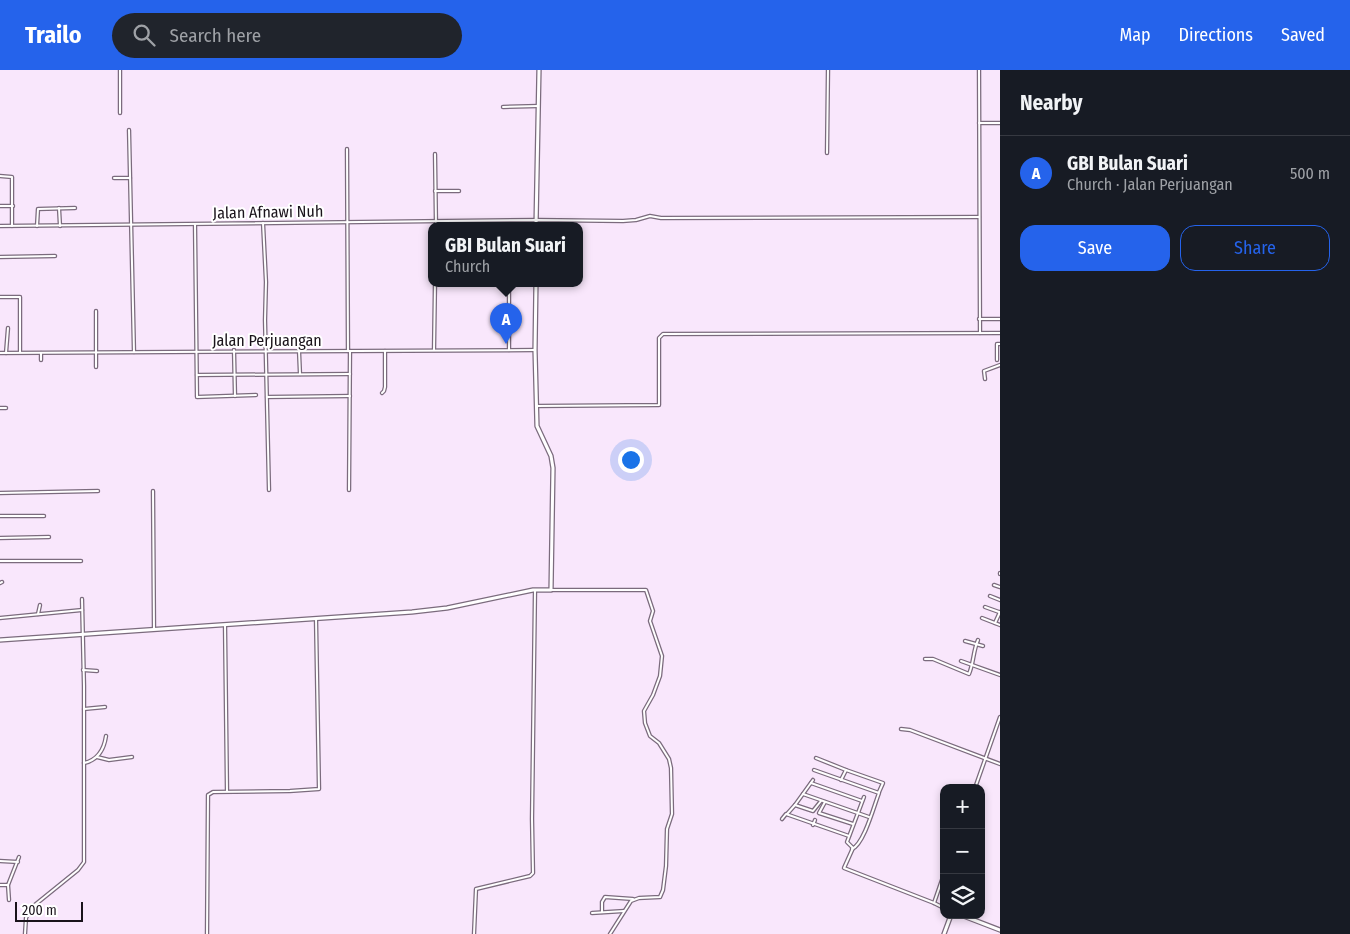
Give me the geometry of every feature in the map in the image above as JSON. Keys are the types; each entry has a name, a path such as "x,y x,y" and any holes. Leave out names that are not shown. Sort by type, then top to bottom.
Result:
{"street":[{"path":"120,70 120,113"},
{"path":"536,220 539,70"},
{"path":"827,153 828,70"},
{"path":"979,70 980,332"},
{"path":"503,107 538,106"},
{"path":"979,123 1000,123"},
{"path":"129,130 134,352"},
{"path":"347,149 350,374 349,490"},
{"path":"435,154 436,222"},
{"path":"0,176 12,176 12,226"},
{"path":"114,178 130,178"},
{"path":"435,191 459,191"},
{"path":"0,206 12,206"},
{"path":"59,208 60,226"},
{"path":"37,226 38,209 75,208"},
{"name":"Jalan Afnawi Nuh","path":"0,226 536,220 623,221 650,216 661,218 979,217"},
{"path":"263,223 266,282 265,320 269,490"},
{"path":"195,224 197,396 256,395"},
{"path":"0,257 55,256"},
{"path":"434,350 435,287"},
{"path":"509,287 509,350"},
{"path":"536,287 534,350 537,428 551,456 553,468 551,590"},
{"path":"0,297 20,297 20,353"},
{"path":"96,312 96,367"},
{"path":"979,319 1000,319"},
{"path":"6,353 8,328"},
{"path":"537,406 658,405 659,338 662,334 1000,333"},
{"path":"997,360 997,344 1000,344"},
{"path":"234,350 235,396"},
{"name":"Jalan Perjuangan","path":"0,353 234,350 534,350"},
{"path":"299,350 300,374"},
{"path":"382,393 384,391 385,351"},
{"path":"41,353 41,360"},
{"path":"985,379 984,371 1000,365"},
{"path":"197,375 350,374"},
{"path":"267,397 350,396"},
{"path":"0,408 6,408"},
{"path":"0,493 98,491"},
{"path":"153,491 154,630"},
{"path":"0,516 44,516"},
{"path":"0,538 49,537"},
{"path":"0,561 81,560"},
{"path":"994,585 1000,588"},
{"path":"474,934 476,889 533,874 535,590"},
{"path":"0,640 316,619 447,608 535,590 646,590 652,608 650,620 662,657 660,676 653,695 645,708 644,715 650,736 659,743 672,768 672,814 666,829 666,866 661,896 633,900 605,898 602,902 602,912"},
{"path":"990,596 1000,600"},
{"path":"25,934 26,918 31,908 84,864 82,599"},
{"path":"38,614 40,605"},
{"path":"985,607 1000,612 995,623"},
{"path":"0,618 82,610"},
{"path":"982,618 1000,625"},
{"path":"207,934 207,796 212,792 227,791 319,789 316,619"},
{"path":"225,625 227,791"},
{"path":"925,658 933,659 969,674 973,665 974,648 978,640"},
{"path":"965,641 983,646"},
{"path":"961,661 1000,675"},
{"path":"83,670 97,671"},
{"path":"84,709 105,707"},
{"path":"976,784 1000,717"},
{"path":"901,729 910,730 1000,764"},
{"path":"84,763 92,761 97,757 102,750 106,736"},
{"path":"97,757 108,760 132,757"},
{"path":"816,758 883,783 857,847 852,849 844,866 847,870 940,906"},
{"path":"814,770 879,793"},
{"path":"841,780 846,770"},
{"path":"782,819 813,780"},
{"path":"810,783 862,801"},
{"path":"803,794 869,817"},
{"path":"852,849 853,846 847,842 864,797"},
{"path":"795,805 813,811 821,801"},
{"path":"816,817 825,802"},
{"path":"820,813 853,824"},
{"path":"786,814 812,825 849,836"},
{"path":"812,825 815,820"},
{"path":"9,900 8,885 19,857"},
{"path":"0,861 18,862"},
{"path":"0,885 8,885"},
{"path":"934,903 940,886"},
{"path":"610,934 633,900"},
{"path":"592,913 624,911"},
{"path":"944,934 950,919"},
{"path":"972,919 1000,930"}],"place":[{"name":"GBI Bulan Suari","path":"506,344"}]}
